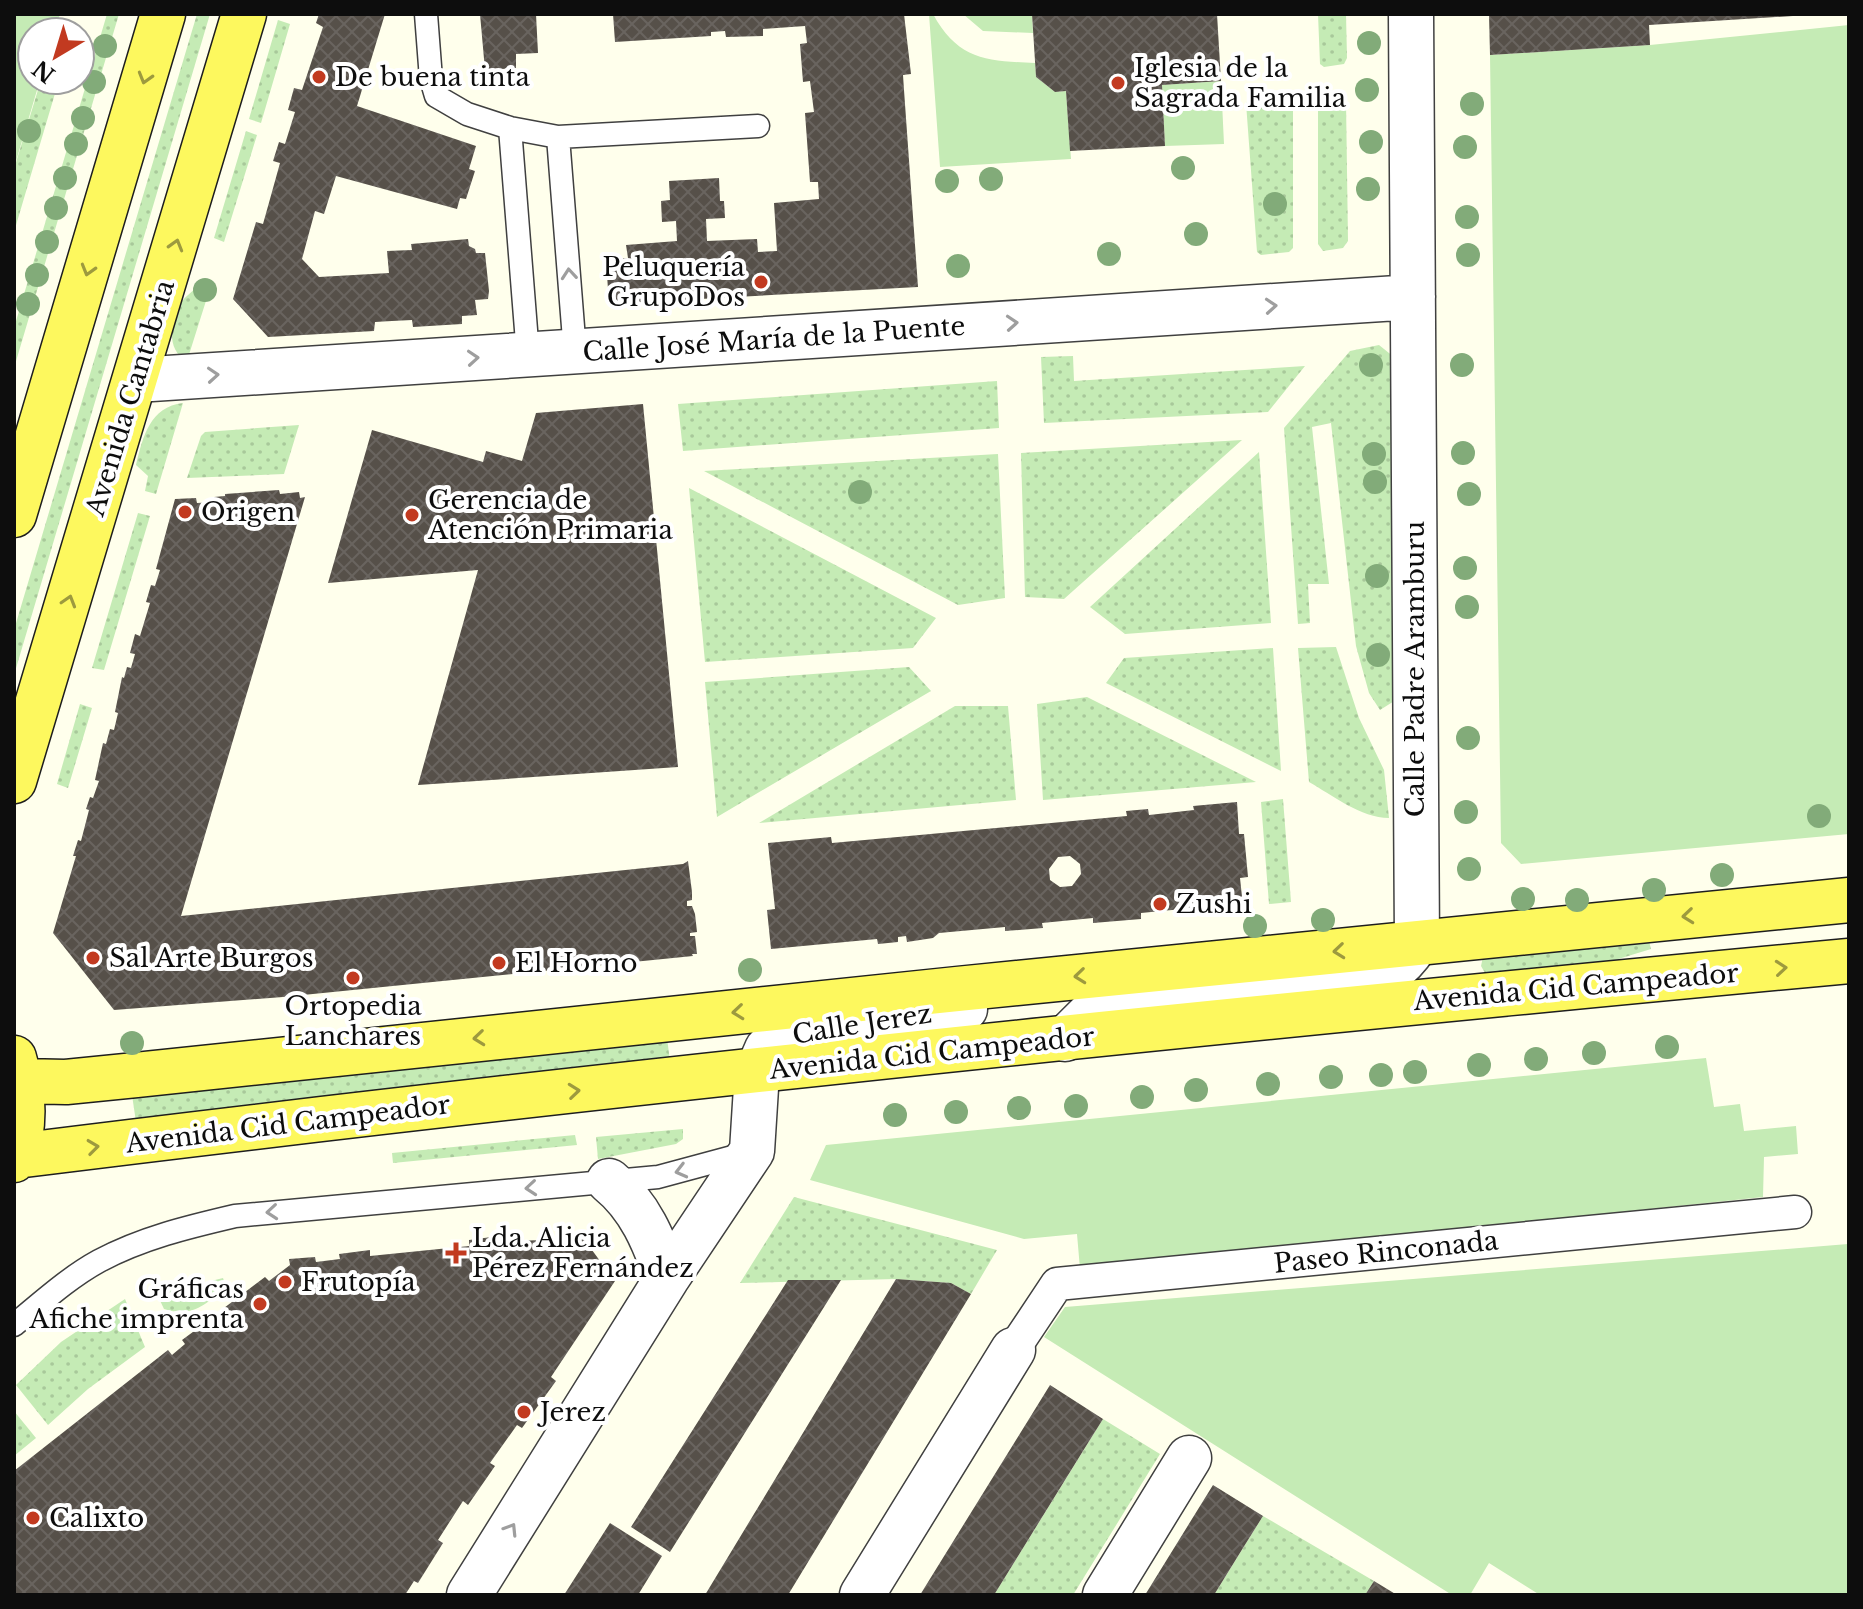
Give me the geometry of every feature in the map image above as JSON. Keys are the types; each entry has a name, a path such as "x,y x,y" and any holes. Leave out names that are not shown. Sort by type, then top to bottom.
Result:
{"main road":[{"path":"14,515 163,14"},
{"name":"Avenida Cantabria","path":"14,781 244,14"},
{"path":"15,1158 23,1119 17,1070 66,1082 1021,982 1849,900"},
{"name":"Avenida Cid Campeador","path":"15,1158 398,1110 1423,1001 1849,961"}],"street":[{"name":"Calle Padre Aramburu","path":"1411,14 1417,943"},
{"name":"Calle José María de la Puente","path":"136,380 1413,297"},
{"path":"1065,1039 1094,1010 1353,984 1381,978 1403,965 1417,943"},
{"name":"Calle Jerez","path":"752,1151 757,1072 767,1049 785,1033 968,1009 1021,982"},
{"path":"469,1595 667,1278 752,1151"},
{"path":"609,1181 622,1191 641,1217 667,1278"},
{"name":"Paseo Rinconada","path":"1013,1350 1057,1284 1795,1212"},
{"path":"862,1595 1013,1350"},
{"path":"1105,1595 1189,1458"}],"lane":[{"path":"426,14 431,79 436,96 467,114 510,128 558,137 758,126"},
{"path":"510,128 528,355"},
{"path":"558,137 575,352"},
{"path":"14,1325 98,1262 128,1247 179,1229 235,1216 658,1177 752,1151"}],"green space":[{"path":"14,14 60,14 16,16 16,96 35,96 14,168"},
{"path":"107,14 119,14 96,92 96,51"},
{"path":"197,14 210,14 14,675 14,630"},
{"path":"929,14 933,14 953,41 964,49 988,59 1035,63 1036,77 1055,92 1066,91 1071,159 940,167"},
{"path":"963,14 1032,14 1033,33 983,31"},
{"path":"1318,14 1346,14 1347,58 1344,64 1324,67 1320,64"},
{"path":"278,20 290,24 261,123 249,119"},
{"path":"1849,25 1849,834 1521,864 1501,843 1490,55 1650,45"},
{"path":"1221,81 1224,144 1165,146 1162,85"},
{"path":"36,96 54,96 14,232 14,169"},
{"path":"83,96 95,96 14,368 14,328"},
{"path":"1343,97 1346,101 1348,241 1343,248 1323,251 1318,244 1318,103 1321,98"},
{"path":"1250,98 1289,98 1293,102 1293,248 1289,252 1261,255 1257,252 1246,103"},
{"path":"246,131 257,135 224,242 214,238"},
{"path":"200,281 211,285 187,361 176,350 172,327 180,304"},
{"path":"1379,345 1394,357 1399,698 1380,710 1369,693 1356,646 1331,423 1312,427 1329,584 1308,584 1310,623 1298,624 1284,428 1350,351"},
{"path":"1073,356 1074,381 1305,366 1268,412 1044,423 1041,357"},
{"path":"997,381 999,428 683,451 678,404"},
{"path":"183,403 156,494 145,491 148,476 136,465 145,434 163,410"},
{"path":"299,425 284,474 187,478 205,432"},
{"path":"1242,440 1064,599 1025,597 1021,453"},
{"path":"1259,452 1271,623 1125,634 1090,607"},
{"path":"998,454 1005,598 958,605 704,471"},
{"path":"689,488 936,618 913,648 705,662"},
{"path":"138,513 150,516 104,670 92,668"},
{"path":"1336,647 1359,718 1384,770 1389,818 1357,810 1309,782 1298,648"},
{"path":"1273,648 1281,771 1106,683 1124,658"},
{"path":"909,667 931,691 717,817 705,682"},
{"path":"1087,697 1256,782 1043,800 1037,704"},
{"path":"80,704 92,708 68,788 57,784"},
{"path":"955,706 1008,706 1016,800 759,823"},
{"path":"1283,799 1291,902 1269,904 1261,802"},
{"path":"1649,941 1651,949 1602,964 1495,975 1485,973 1481,966 1483,957"},
{"path":"667,1038 670,1061 136,1122 132,1095"},
{"path":"1706,1058 1714,1107 1740,1104 1744,1131 1796,1126 1798,1154 1764,1157 1763,1197 1080,1269 1077,1234 1024,1239 810,1180 826,1145"},
{"path":"683,1129 683,1139 676,1144 598,1159 596,1137"},
{"path":"575,1135 577,1145 393,1163 392,1153"},
{"path":"794,1197 997,1250 971,1294 951,1283 896,1279 740,1283"},
{"path":"1848,1244 1849,1595 1540,1595 1489,1563 1470,1595 1452,1595 1044,1337 1065,1307"},
{"path":"223,1278 226,1287 205,1304 190,1311 164,1309 156,1292 171,1289 174,1295 211,1288 211,1281"},
{"path":"125,1299 145,1347 88,1389 48,1425 16,1385 61,1342"},
{"path":"14,1411 36,1438 14,1456"},
{"path":"1103,1419 1160,1454 1073,1595 994,1595"},
{"path":"1263,1516 1374,1581 1365,1595 1214,1595"}],"building":[{"path":"319,14 385,14 357,106 476,146 469,169 475,171 466,199 460,198 457,209 336,176 324,214 315,211 302,259 319,277 389,273 387,251 412,250 411,244 468,239 469,246 476,253 485,253 489,291 488,299 475,300 477,315 462,316 462,324 413,327 412,320 375,322 374,331 268,337 233,299 256,222 263,224 280,163 273,161 279,142 285,144 295,112 288,110 294,88 302,90 323,27 316,23"},
{"path":"480,14 536,14 538,53 516,54 516,68 485,70"},
{"path":"613,14 904,14 911,74 903,75 918,287 609,304 606,260 628,258 626,245 677,241 676,221 662,222 661,201 670,200 669,181 719,178 720,201 724,201 725,218 706,219 707,241 757,239 758,252 777,251 774,203 819,199 818,182 810,182 805,113 814,112 810,81 803,82 800,44 807,43 805,26 763,29 763,36 726,37 725,31 711,32 711,36 615,42"},
{"name":"Iglesia de la Sagrada Familia","path":"1032,14 1217,14 1221,81 1162,85 1165,146 1070,151 1066,91 1055,92 1036,77"},
{"path":"1489,14 1793,16 1649,25 1650,45 1490,55"},
{"path":"643,404 678,767 418,785 478,570 328,583 372,430 483,462 486,451 522,461 536,413"},
{"path":"279,490 280,494 299,492 300,498 305,497 181,916 683,864 688,861 692,900 687,901 687,906 692,906 695,914 697,932 690,933 690,936 695,936 697,954 283,997 114,1010 53,933 76,856 73,856 78,840 81,841 89,810 86,809 99,781 95,780 103,743 106,744 110,729 114,730 122,677 127,667 131,668 135,654 130,653 135,634 140,636 150,603 146,602 151,585 155,586 160,570 156,569 175,499 196,498 197,503 214,502 214,497 225,494"},
{"path":"1237,802 1239,834 1244,834 1248,877 1240,878 1243,906 1203,912 1203,907 1141,913 1141,919 1093,923 1093,918 1042,923 1043,928 1005,931 1005,927 939,933 933,938 907,942 906,936 898,937 898,942 878,944 877,939 771,949 767,910 775,909 768,843 831,837 832,843 1127,816 1126,811 1148,809 1149,815 1194,810 1193,806","holes":["1070,856 1080,864 1081,874 1072,886 1060,887 1050,880 1049,869 1058,857"]},
{"path":"499,1236 500,1242 583,1238 615,1281 551,1377 556,1381 522,1428 517,1425 490,1463 495,1466 468,1505 463,1501 438,1540 443,1543 418,1583 414,1581 405,1595 14,1595 14,1471 168,1350 172,1355 185,1344 182,1340 201,1326 204,1330 227,1312 224,1308 265,1277 269,1281 290,1265 289,1259 315,1257 316,1262 340,1259 339,1254 370,1250 370,1256 469,1246 469,1240"},
{"path":"896,1279 951,1283 971,1294 788,1595 705,1595"},
{"path":"788,1280 841,1280 670,1552 631,1527"},
{"path":"1050,1385 1103,1419 994,1595 920,1595"},
{"path":"1213,1485 1263,1516 1214,1595 1145,1595"},
{"path":"610,1523 662,1556 638,1595 564,1595"},
{"path":"1374,1581 1397,1595 1365,1595"}],"place":[{"name":"De buena tinta","path":"319,77"},
{"name":"Iglesia de la Sagrada Familia","path":"1118,83"},
{"name":"Peluquería GrupoDos","path":"761,282"},
{"name":"Origen","path":"185,512"},
{"name":"Gerencia de Atención Primaria","path":"412,515"},
{"name":"Zushi","path":"1160,904"},
{"name":"Sal Arte Burgos","path":"93,958"},
{"name":"El Horno","path":"499,963"},
{"name":"Ortopedia Lanchares","path":"353,978"},
{"name":"Lda. Alicia Pérez Fernández","path":"456,1253"},
{"name":"Frutopía","path":"285,1282"},
{"name":"Gráficas Afiche imprenta","path":"260,1304"},
{"name":"Jerez","path":"524,1412"},
{"name":"Calixto","path":"33,1518"}]}
